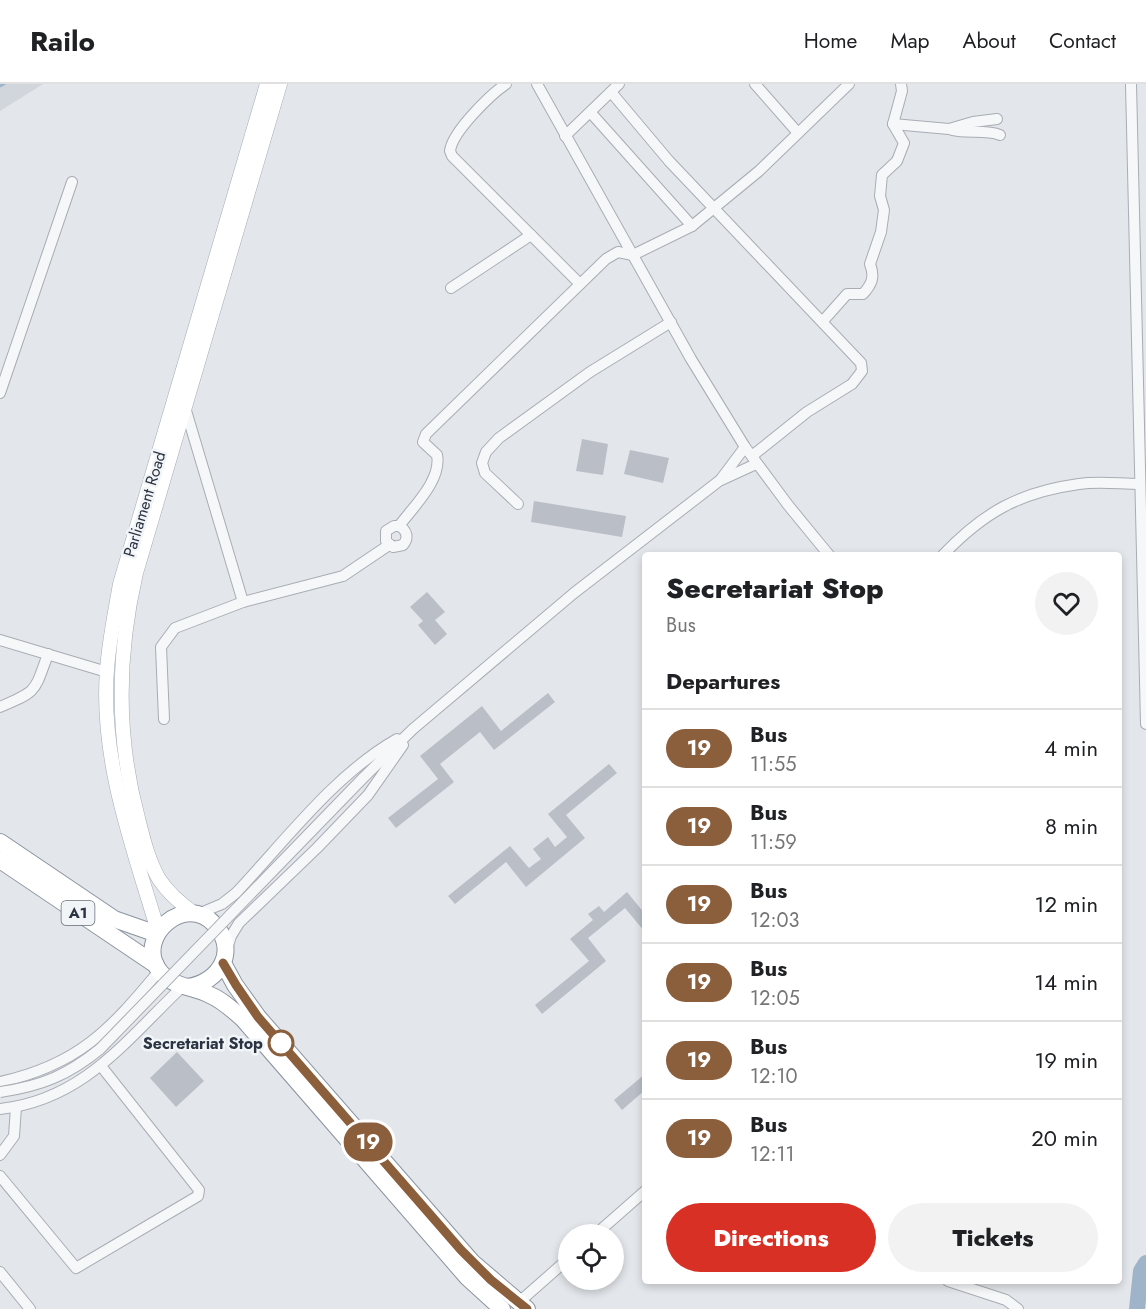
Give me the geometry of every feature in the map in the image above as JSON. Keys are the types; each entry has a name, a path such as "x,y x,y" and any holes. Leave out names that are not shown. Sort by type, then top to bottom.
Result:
{"highway":[{"name":"A1","path":"0,842 114,919 157,933"},
{"name":"A1","path":"0,860 157,968"},
{"path":"495,1307 243,1019 213,996 169,981 157,968 153,954 157,933 174,917 196,914 210,920 220,930 225,943 224,960 236,985 258,1017 458,1246 523,1306"},
{"path":"186,986 210,980 224,960"}],"main road":[{"name":"Parliament Road","path":"196,914 168,891 159,879 148,854 126,765 121,691 127,611 267,84"},
{"name":"Parliament Road","path":"157,933 118,793 109,731 107,672 120,584 181,402 280,84"}],"street":[{"path":"506,84 475,114 454,140 450,151 580,284"},
{"path":"537,84 671,322 751,456 827,552"},
{"path":"755,84 798,133"},
{"path":"399,526 406,532 406,542 398,548 389,545 386,541 386,531 399,526 427,488 439,463 437,455 423,442 426,434 606,259 618,252 633,255 692,226 759,171 849,84"},
{"path":"823,321 847,294 863,294 871,284 873,272 870,264 881,232 884,210 880,196 882,175 897,160 904,143 893,124 902,91 901,84"},
{"path":"1131,84 1140,234 1140,484 1146,723"},
{"path":"0,1092 29,1088 49,1082 83,1063 100,1049 413,729 510,645 807,412 852,384 862,371 861,363 823,321 669,161 615,88 566,136"},
{"path":"591,113 692,226"},
{"path":"949,129 997,118"},
{"path":"893,124 949,129 966,133 993,132 1000,135"},
{"path":"0,393 72,182"},
{"path":"451,288 531,235"},
{"path":"518,504 485,473 482,463 491,445 590,372 671,322"},
{"path":"181,402 243,602"},
{"path":"718,481 751,456"},
{"path":"946,552 994,510 1032,494 1081,484 1140,484"},
{"path":"164,719 161,647 166,637 175,628 243,602 343,576 389,545"},
{"path":"0,640 107,672"},
{"path":"0,706 28,695 35,688 48,654"},
{"path":"196,914 222,904 236,893 360,763 413,729"},
{"path":"224,960 231,936 239,923 368,795 413,729"},
{"path":"0,1082 46,1069 82,1049 105,1031 157,968"},
{"path":"0,1109 16,1107 71,1086 101,1066 186,986"},
{"path":"0,1176 76,1268 198,1196 199,1190 101,1066"},
{"path":"0,1155 14,1136 16,1107"},
{"path":"607,1224 642,1194"},
{"path":"523,1306 558,1269"},
{"path":"0,1272 30,1309"},
{"path":"957,1284 1006,1300 1018,1309"}],"shaded area":[{"path":"0,84 43,84 0,111"}],"building":[{"path":"582,439 608,444 603,475 576,471"},
{"path":"630,450 669,458 663,483 624,474"},
{"path":"534,501 626,516 622,537 531,522"},
{"path":"427,592 445,612 435,620 447,634 435,645 418,625 423,621 410,607"},
{"path":"548,693 555,702 494,750 480,732 440,764 454,782 396,828 388,818 438,779 420,756 482,706 501,731"},
{"path":"609,764 617,773 566,815 585,838 526,887 506,862 455,904 448,896 510,846 529,868 541,859 533,849 548,837 555,847 567,837 548,814"},
{"path":"627,892 642,910 642,928 625,908 588,938 606,961 542,1014 535,1005 589,961 570,939 593,920 588,914 599,906 604,912"},
{"path":"177,1052 204,1081 176,1107 150,1078"},
{"path":"642,1077 642,1093 622,1110 614,1100"}],"waterway":[{"path":"0,86 4,84"},
{"path":"1137,1309 1141,1271 1146,1263"}],"bus line":[{"name":"19","path":"223,963 258,1017 450,1238 491,1280 527,1309"}],"place":[{"name":"Secretariat Stop","path":"281,1043"}]}
